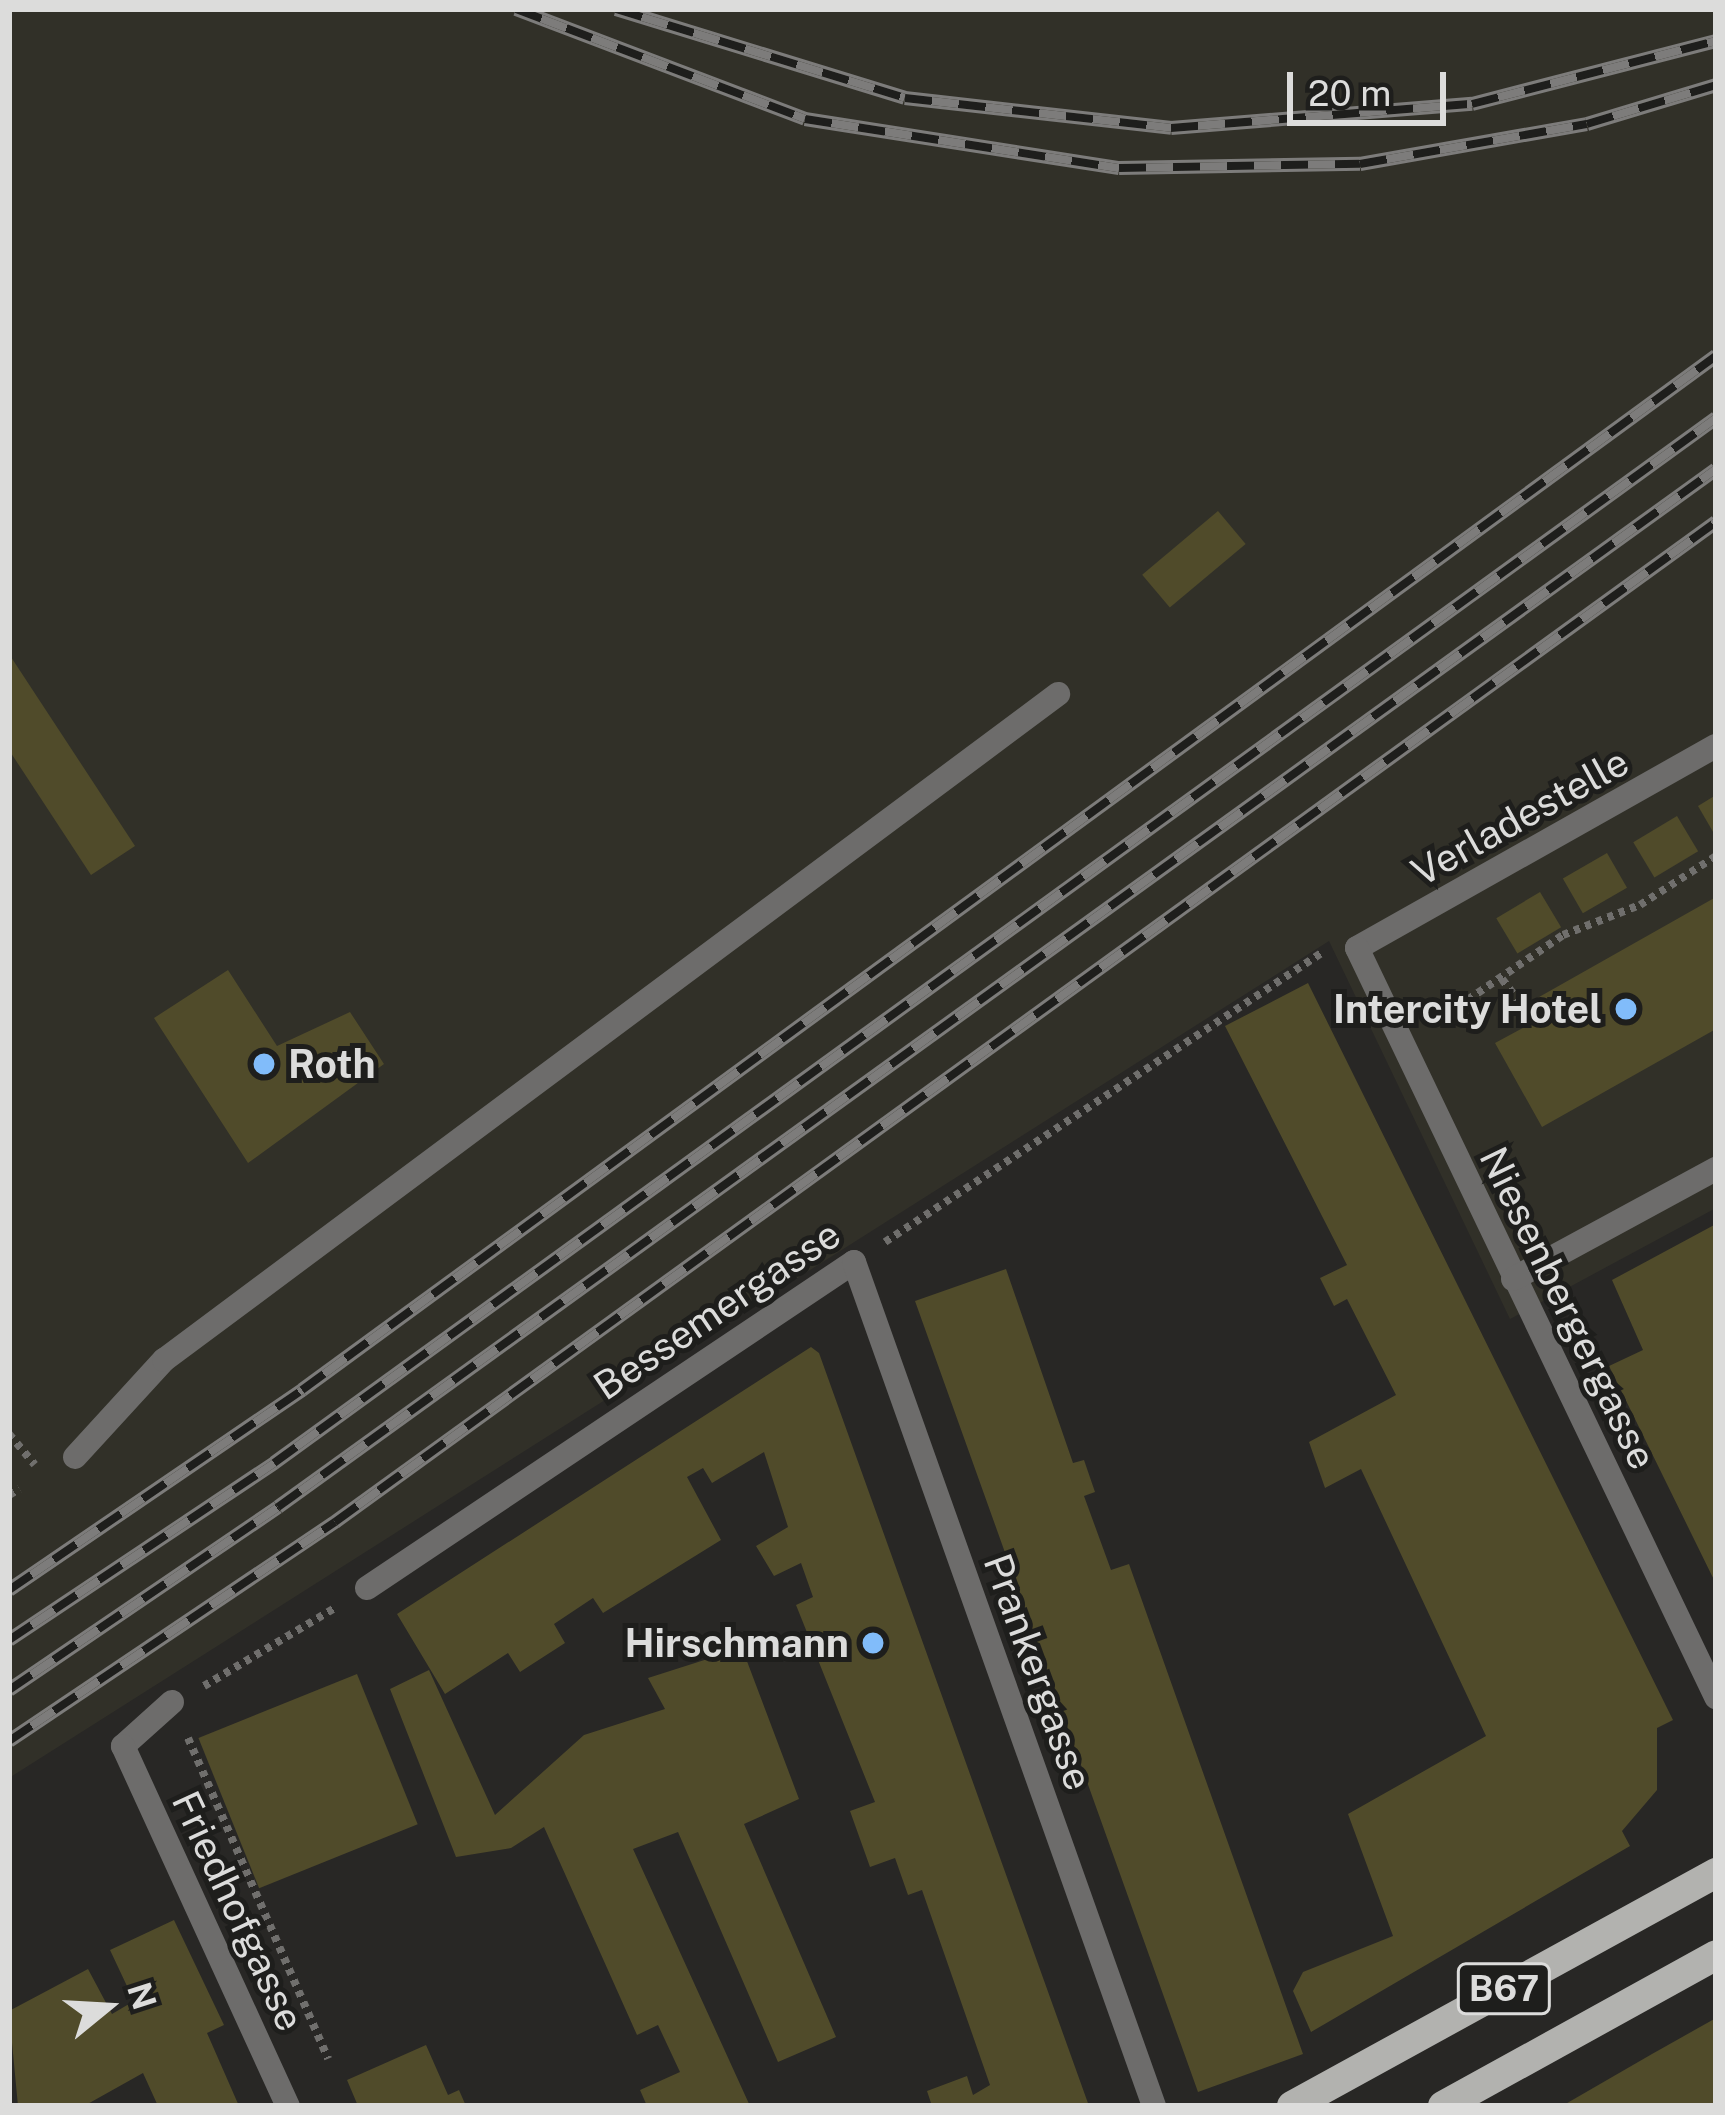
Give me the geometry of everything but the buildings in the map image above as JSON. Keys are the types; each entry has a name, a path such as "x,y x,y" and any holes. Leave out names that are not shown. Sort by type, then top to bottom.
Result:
{"main road":[{"name":"B67","path":"1292,2106 1716,1873"},
{"name":"B67","path":"1443,2106 1716,1955"}],"street":[{"path":"74,1457 164,1360 1058,694"},
{"name":"Verladestelle","path":"1357,948 1716,746"},
{"name":"Niesenbergergasse","path":"1357,948 1716,1697"},
{"path":"1513,1279 1716,1169"},
{"name":"Bessemergasse","path":"367,1588 854,1262"},
{"name":"Prankergasse","path":"854,1262 1154,2106"},
{"name":"Friedhofgasse","path":"172,1702 123,1746 288,2106"}],"path":[{"path":"1438,1020 1716,856"},
{"name":"Bessemergasse","path":"854,1262 1322,952 1357,948"},
{"path":"1502,980 1534,1022"},
{"path":"9,1495 19,1489"},
{"path":"328,2059 172,1702 367,1588"}],"shaded area":[{"path":"9,9 1716,9 1716,1208 1510,1319 1329,941 9,1778"}],"railway":[{"path":"516,9 805,119 1119,168 1360,164 1587,124 1716,85"},
{"path":"616,9 905,98 1171,128 1472,104 1716,41"},
{"path":"9,1590 302,1390 1716,356"},
{"path":"9,1640 274,1463 1716,418"},
{"path":"9,1690 278,1507 1716,469"},
{"path":"9,1741 335,1522 1716,522"}],"place":[{"name":"Intercity Hotel","path":"1626,1009"},
{"name":"Roth","path":"264,1064"},
{"name":"Hirschmann","path":"873,1643"}]}
